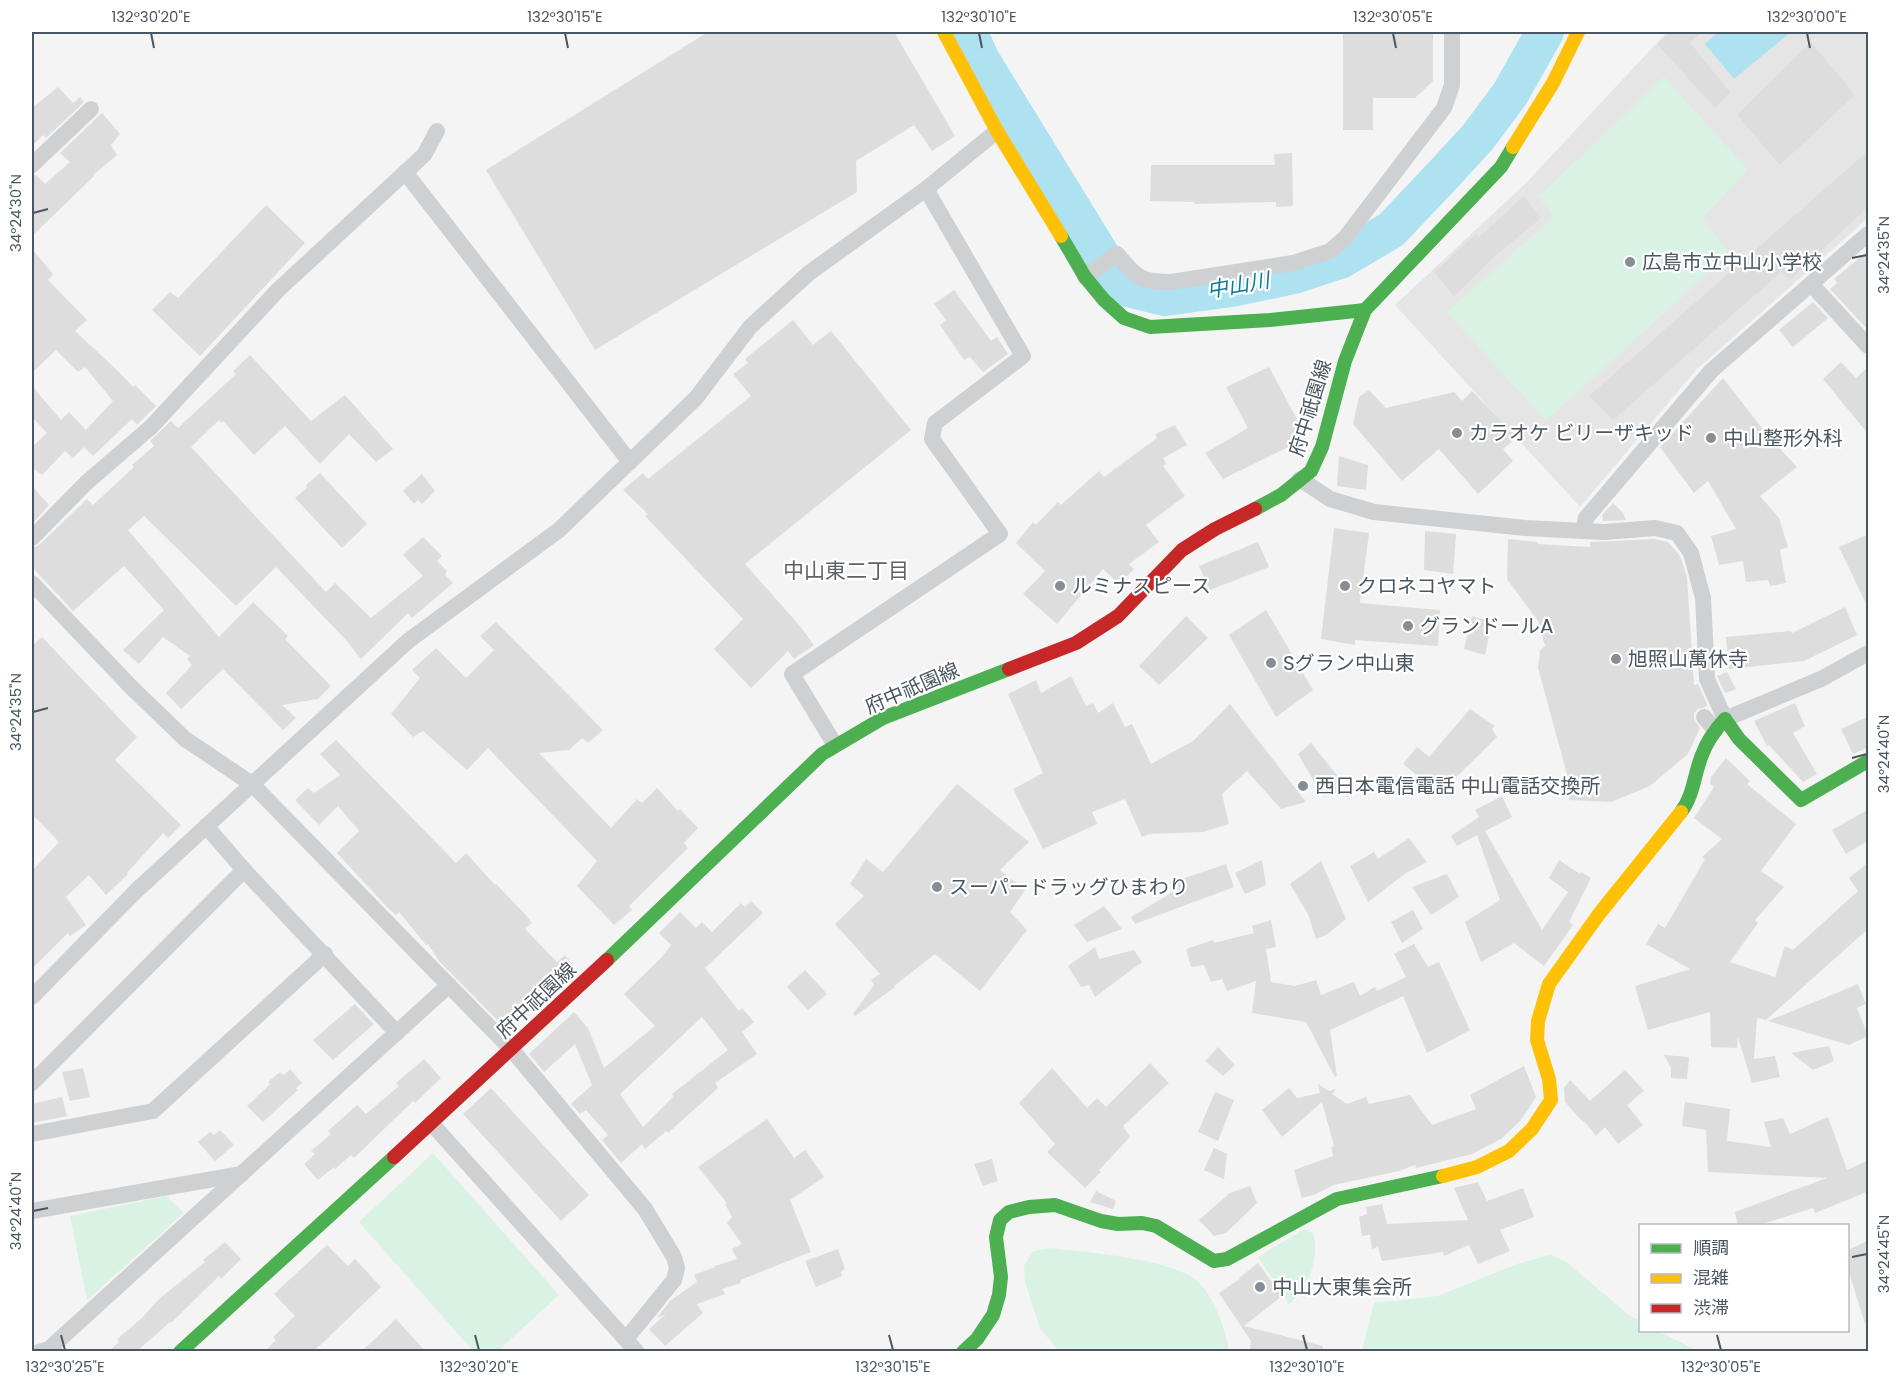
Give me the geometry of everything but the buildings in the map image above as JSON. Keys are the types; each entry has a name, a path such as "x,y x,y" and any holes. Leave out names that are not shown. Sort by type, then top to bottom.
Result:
{"main road":[{"path":"944,32 997,131 1104,300 1124,318 1150,327 1270,320 1365,310"},
{"name":"府中祇園線","path":"180,1352 512,1050 822,754 883,718 1076,643 1118,616 1182,550 1215,529 1281,495 1311,471 1322,447 1345,361 1365,310 1501,167 1552,83 1578,32"},
{"path":"963,1352 977,1339 993,1315 1001,1277 996,1237 1000,1220 1009,1212 1029,1207 1055,1205 1101,1221 1156,1226 1214,1261 1227,1259 1337,1199 1477,1167 1509,1151 1532,1129 1551,1100 1549,1079 1537,1040 1538,1021 1549,984 1599,914 1689,802 1702,755 1720,725 1739,739 1801,801 1869,761"}],"street":[{"path":"1088,274 1117,254 1134,274 1150,282 1171,282 1293,263 1330,251 1345,238 1444,108 1452,85 1452,32"},
{"path":"32,165 91,109"},
{"path":"32,538 86,483 151,427 278,290 424,155 437,131"},
{"path":"32,997 137,890 408,641 559,530 696,398 750,327 809,273 926,189 997,131"},
{"path":"405,172 630,462"},
{"path":"835,745 792,674 1000,534 932,440 933,431 935,423 1023,356 926,189"},
{"path":"1583,531 1586,518 1711,371 1869,234"},
{"path":"1811,284 1869,346"},
{"path":"1300,479 1330,499 1374,512 1515,527 1604,532 1655,528 1677,533 1691,553 1703,598 1707,679 1720,725"},
{"path":"32,583 131,687 185,739 252,784 512,1050 645,1209 674,1257 677,1268 674,1280 631,1345 431,1123"},
{"path":"1720,725 1821,679 1869,653"},
{"path":"1704,717 1720,725"},
{"path":"206,826 244,870 397,1033"},
{"path":"32,1083 244,870"},
{"path":"32,1134 153,1111 325,954"},
{"path":"39,1352 49,1349 449,986"},
{"path":"32,1211 243,1174"}],"shaded area":[{"name":"広島市立中山小学校","path":"1667,32 1868,32 1868,218 1696,370 1580,507 1395,305 1526,183"}],"green space":[{"path":"1664,77 1748,170 1702,218 1730,253 1546,421 1447,312 1553,218 1539,196"},
{"path":"433,1153 559,1295 498,1351 473,1351 359,1222"},
{"path":"166,1196 184,1213 87,1300 70,1216"},
{"path":"1304,1229 1312,1232 1315,1246 1314,1262 1302,1291 1289,1304 1258,1257"},
{"path":"1052,1248 1132,1258 1175,1269 1192,1277 1203,1287 1216,1309 1229,1351 1059,1351 1040,1328 1025,1282 1024,1266 1033,1251"},
{"path":"1550,1255 1565,1261 1629,1315 1639,1320 1639,1332 1659,1332 1698,1351 1362,1351 1374,1303 1438,1296 1517,1264"}],"water":[{"path":"1718,32 1791,32 1734,79 1705,44"}],"waterway":[{"name":"中山川","path":"968,32 981,60 1113,275 1128,288 1165,297 1232,288 1294,275 1340,260 1391,230 1478,137 1510,94 1545,32"}],"traffic: fast":[{"path":"1255,509 1281,495 1311,471 1322,447 1345,361 1365,310 1501,167 1513,147"},
{"path":"1061,236 1085,277 1104,300 1124,318 1150,327 1270,320 1365,310"},
{"path":"607,960 822,754 883,718 1009,669"},
{"path":"1681,812 1689,799 1706,745 1725,719 1739,739 1801,800 1868,761"},
{"path":"180,1352 394,1157"},
{"path":"963,1352 977,1339 993,1315 1001,1277 996,1237 1000,1220 1009,1212 1029,1207 1055,1205 1101,1221 1156,1226 1214,1261 1227,1259 1337,1199 1443,1176"}],"traffic: slow":[{"path":"944,32 997,131 1061,236"},
{"path":"1513,147 1553,83 1578,32"},
{"path":"1443,1176 1477,1167 1509,1151 1532,1129 1551,1100 1549,1079 1537,1040 1538,1021 1549,984 1599,914 1681,812"}],"traffic: jam":[{"path":"1009,669 1076,643 1118,616 1182,550 1215,529 1255,509"},
{"path":"394,1157 607,960"}],"place":[{"name":"広島市立中山小学校","path":"1630,262"},
{"name":"カラオケ ビリーザキッド","path":"1457,433"},
{"name":"中山整形外科","path":"1711,438"},
{"name":"ルミナスピース","path":"1060,586"},
{"name":"クロネコヤマト","path":"1345,586"},
{"name":"グランドールA","path":"1408,626"},
{"name":"旭照山萬休寺","path":"1616,659"},
{"name":"Sグラン中山東","path":"1271,663"},
{"name":"西日本電信電話 中山電話交換所","path":"1303,786"},
{"name":"スーパードラッグひまわり","path":"937,887"},
{"name":"中山大東集会所","path":"1260,1287"}],"district":[{"name":"中山東二丁目","path":"846,570"}]}
